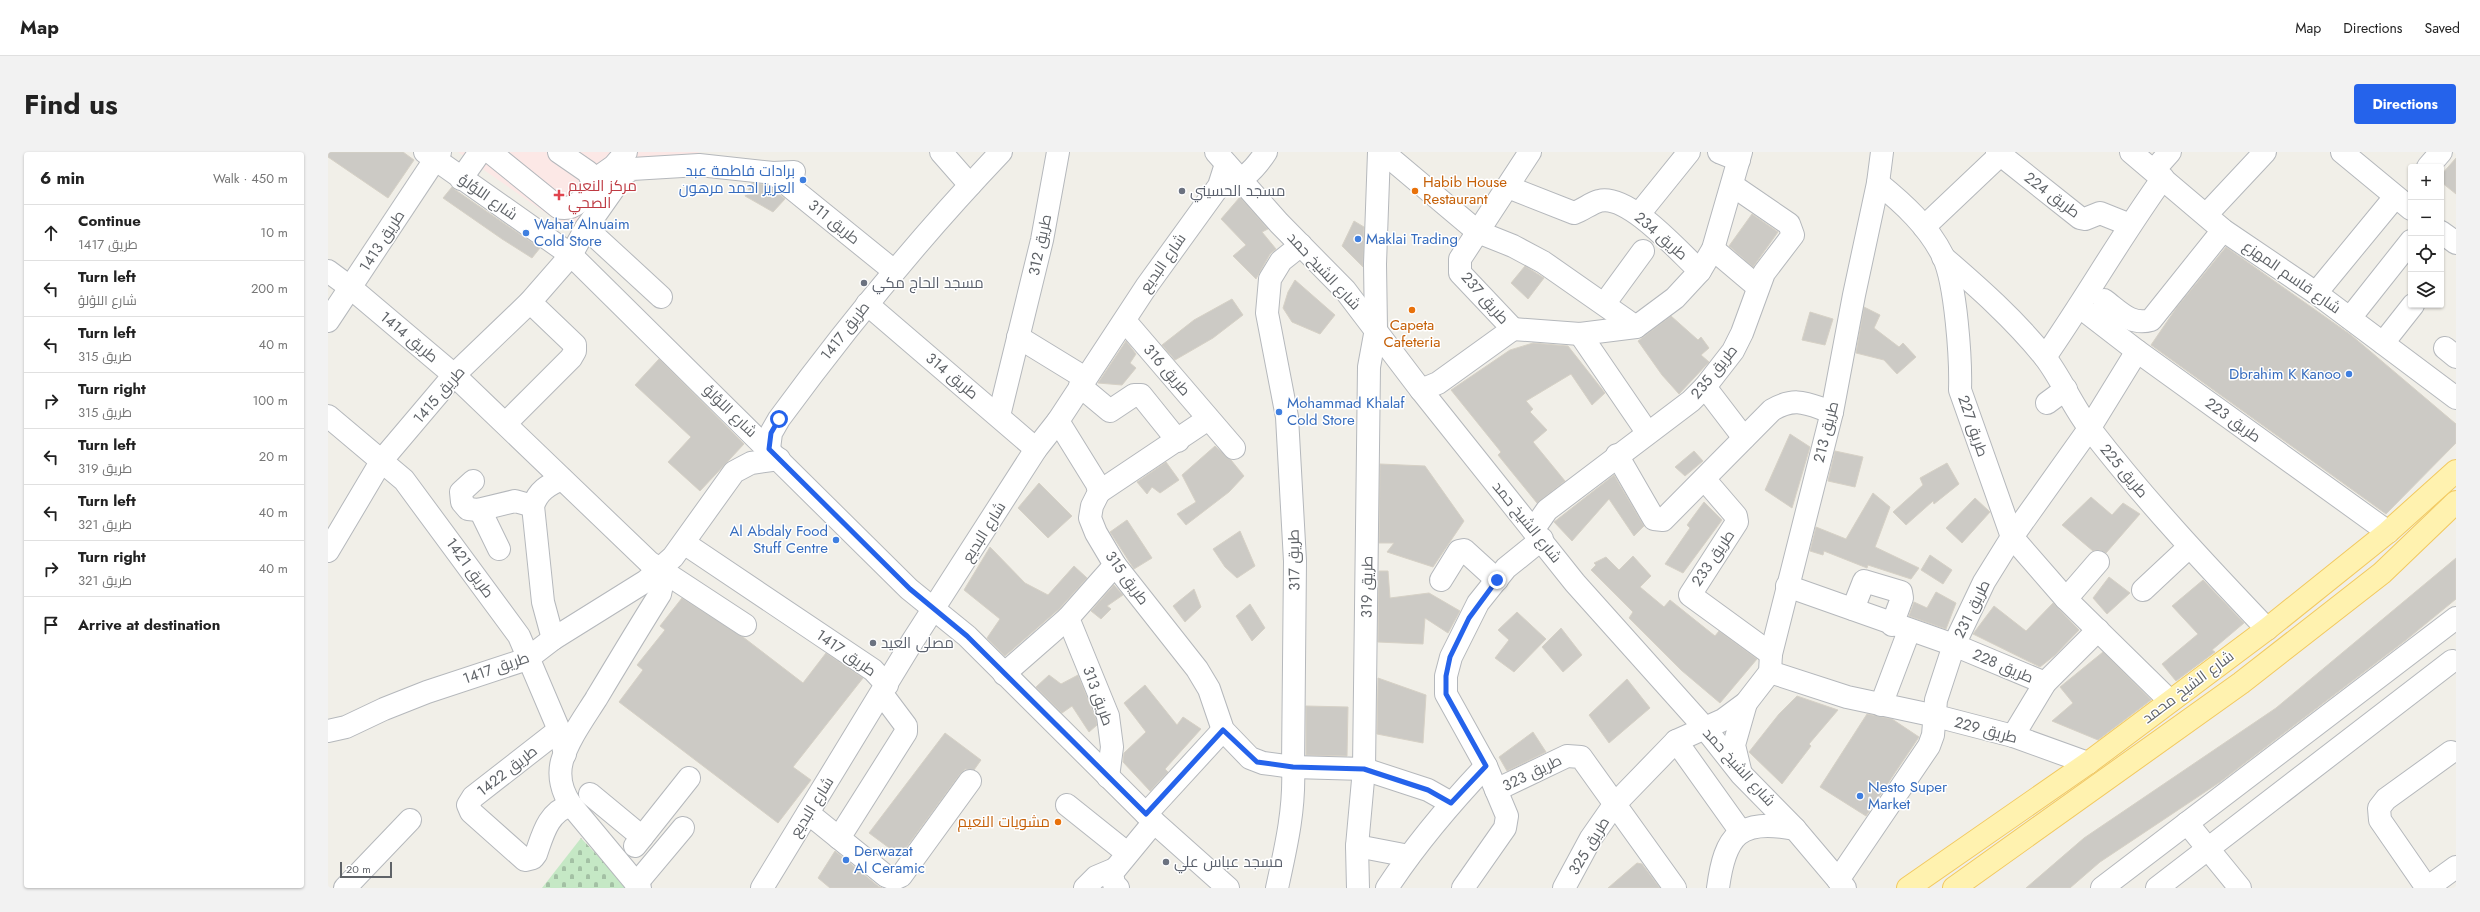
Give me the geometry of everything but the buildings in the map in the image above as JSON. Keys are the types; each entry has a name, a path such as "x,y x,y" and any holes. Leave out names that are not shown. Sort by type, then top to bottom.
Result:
{"main road":[{"name":"شارع الشيخ محمد","path":"1908,888 2088,763 2267,629 2388,532 2456,471"},
{"name":"شارع الشيخ محمد","path":"1959,886 2252,674 2382,573 2456,502"}],"street":[{"path":"559,152 588,172 592,180"},
{"path":"461,179 493,154 562,208 571,208 578,204 589,189 592,180 614,166 626,152"},
{"path":"942,152 970,185"},
{"name":"طريق 1417","path":"328,731 346,727 384,709 427,692 527,659 553,639 646,581 673,557 734,472 751,463 774,454 771,433 779,419 840,336 894,271 1001,152"},
{"name":"طريق 312","path":"999,416 1042,240 1058,152"},
{"name":"شارع البديع","path":"767,886 808,813 912,642 952,582 1036,449 1058,421 1082,382 1125,321 1146,287 1220,186 1227,165 1244,159 1252,152"},
{"path":"1227,165 1257,166 1266,152"},
{"path":"1376,329 1375,264 1379,152"},
{"path":"1384,152 1478,232 1512,246 1543,262 1605,303 1636,327"},
{"name":"طريق 237","path":"1421,390 1438,383 1513,330 1460,273 1460,259 1530,152"},
{"path":"1639,214 1689,152"},
{"path":"1719,152 1740,156"},
{"name":"طريق 213","path":"1741,774 1734,745 1746,703 1770,663 1787,586 1832,412 1854,295 1878,183 1882,152"},
{"name":"شارع قاسم المهزع","path":"2131,152 2159,174 2223,230 2316,293 2456,398"},
{"path":"2044,357 2080,307 2130,226 2170,152"},
{"path":"2206,215 2265,152"},
{"path":"2316,293 2404,198 2342,152"},
{"path":"2431,164 2441,152"},
{"name":"طريق 224","path":"1924,227 1998,154 2080,218 2085,219 2100,213 2130,226"},
{"name":"شارع اللؤلؤ","path":"433,155 461,179 571,255 910,589 967,636 1150,818 1228,888"},
{"name":"طريق 1413","path":"328,321 351,288 433,155"},
{"name":"طريق 234","path":"1513,330 1580,334 1636,327 1675,298 1700,271 1713,249 1740,156"},
{"name":"طريق 311","path":"571,255 586,228 618,181 632,169 704,158 783,173 894,271"},
{"name":"شارع الشيخ حمد","path":"1227,165 1344,290 1376,329 1421,390 1575,583 1704,727 1741,774 1795,828 1841,884"},
{"name":"طريق 227","path":"1878,183 1909,209 1924,227 1943,257 1951,284 1961,365 1960,390 2012,537 2066,598 2170,701"},
{"name":"طريق 235","path":"1463,888 1507,822 1507,816 1486,766 1446,694 1446,676 1450,657 1469,618 1506,568 1537,535 1546,510 1647,432 1691,401 1705,387 1738,342 1758,288 1771,264 1792,239 1793,231 1786,221 1732,185"},
{"name":"طريق 234","path":"1508,187 1574,213 1599,201 1613,200 1639,214 1700,271"},
{"path":"586,228 662,297"},
{"path":"2104,300 2133,322 2142,323 2151,320 2223,230"},
{"path":"2444,234 2456,244"},
{"name":"طريق 317","path":"1277,888 1292,820 1294,794 1295,561 1287,417 1267,313 1270,279 1282,261 1301,245"},
{"path":"2350,318 2408,245"},
{"path":"1713,249 1758,288"},
{"name":"طريق 234","path":"1605,303 1643,251"},
{"name":"طريق 1415","path":"328,551 382,460 454,375 530,302 571,255"},
{"name":"طريق 225","path":"1943,257 2001,308 2044,357 2066,389 2089,429 2189,547 2267,629"},
{"path":"1344,290 1364,281 1372,273 1375,264"},
{"name":"طريق 1414","path":"328,271 351,288 454,375 506,423 562,479 659,568 745,625"},
{"path":"506,423 572,358 575,351 575,345 530,302"},
{"name":"طريق 314","path":"867,304 1036,449"},
{"name":"طريق 223","path":"2080,307 2137,351 2388,532"},
{"path":"2383,343 2411,308"},
{"name":"طريق 316","path":"1125,321 1234,448"},
{"name":"طريق 319","path":"1358,888 1357,846 1364,769 1369,367 1376,329"},
{"path":"1580,334 1647,432"},
{"path":"1018,337 1082,382 1110,411 1134,395 1141,395 1178,441"},
{"name":"طريق 231","path":"1841,884 1929,746 1933,735 1936,716 1936,700 1954,645 1984,582 2012,537 2089,429 2137,351"},
{"path":"1705,387 1744,438"},
{"path":"2047,403 2066,389"},
{"path":"1617,455 1654,519 1658,521 1663,520 1705,480 1772,410 1785,402 1798,402 1832,412"},
{"name":"طريق 1421","path":"328,416 404,480 519,636 527,659 559,730 566,754"},
{"path":"1058,421 1097,484 1099,492 1178,441 1208,419"},
{"path":"553,639 543,602 533,506 539,493 550,484 562,479"},
{"name":"طريق 233","path":"1705,480 1736,516 1737,522 1690,595 1770,663"},
{"path":"473,481 464,488 460,497 468,509 480,510 515,501 533,506"},
{"name":"طريق 315","path":"1099,492 1092,506 1090,518 1096,533 1114,565 1197,669 1209,689 1223,730 1257,762 1293,767 1364,769 1428,790 1451,803"},
{"path":"480,510 500,549"},
{"name":"طريق 1417","path":"684,543 873,670 906,726 906,732 840,838"},
{"path":"2143,590 2189,547"},
{"path":"1441,580 1459,551 1464,550 1497,580"},
{"path":"2066,598 2098,562"},
{"path":"1004,674 1068,618 1114,565"},
{"name":"طريق 1422","path":"638,886 571,805 566,797 561,780 561,770 566,754 585,716 660,594 662,585 659,568"},
{"path":"1853,609 1864,581 1901,592 1900,628 1881,706"},
{"path":"912,642 914,610 910,589 932,589 952,582"},
{"name":"طريق 228","path":"1787,586 1853,609 1900,628 1954,645 2045,684"},
{"name":"طريق 313","path":"1068,618 1108,716 1112,747 1108,777"},
{"path":"2102,888 2456,618"},
{"path":"912,642 933,631 944,630 967,636"},
{"name":"طريق 228","path":"2013,736 2045,684 2098,630"},
{"path":"2157,888 2454,663 2427,641"},
{"name":"طريق 229","path":"1770,663 1847,697 1881,706 1936,716 2013,736 2088,763"},
{"name":"طريق 213","path":"1704,727 1723,720 1746,703"},
{"path":"1614,805 1676,740 1704,727"},
{"path":"2314,727 2335,753"},
{"name":"طريق 1422","path":"559,730 472,797 468,805 472,812 525,860 533,858 536,854 545,829 554,813 571,805"},
{"path":"1085,888 1096,877 1120,870 1150,818 1223,730"},
{"path":"1676,740 1741,832"},
{"path":"2451,752 2386,799 2379,808 2380,820 2427,888 2456,867"},
{"name":"طريق 323","path":"1496,790 1567,756 1581,757 1675,888"},
{"path":"1387,888 1408,856 1451,803 1486,766"},
{"path":"641,838 689,778"},
{"path":"808,813 886,876 894,878 900,876 970,782"},
{"path":"590,794 641,838 667,847"},
{"path":"1067,805 1120,870"},
{"name":"طريق 325","path":"1564,888 1591,838 1614,805"},
{"path":"345,888 410,820"},
{"path":"2187,823 2240,888"},
{"path":"1718,888 1722,860 1729,844 1741,832 1758,825 1795,828"},
{"path":"638,886 683,828"},
{"path":"1357,846 1408,856"}],"shaded area":[{"name":"مركز النعيم الصحي","path":"458,152 699,152 695,157 622,163 573,227 566,227"}],"green space":[{"path":"581,838 628,888 542,888"}],"place":[{"name":"برادات فاطمة عبد العزيز احمد مرهون","path":"803,180"},
{"name":"مسجد الحسيني","path":"1182,191"},
{"name":"Habib House Restaurant","path":"1415,191"},
{"name":"مركز النعيم الصحي","path":"559,195"},
{"name":"Wahat Alnuaim Cold Store","path":"526,233"},
{"name":"Maklai Trading","path":"1358,239"},
{"name":"مسجد الحاج مكي","path":"864,283"},
{"name":"Capeta Cafeteria","path":"1412,310"},
{"name":"Dbrahim K Kanoo","path":"2349,374"},
{"name":"Mohammad Khalaf Cold Store","path":"1279,412"},
{"name":"Al Abdaly Food Stuff Centre","path":"836,540"},
{"name":"مصلى العيد","path":"873,643"},
{"name":"Nesto Super Market","path":"1860,796"},
{"name":"مشويات النعيم","path":"1058,822"},
{"name":"Derwazat Al Ceramic","path":"846,860"},
{"name":"مسجد عباس علي","path":"1166,862"}],"route":[{"path":"779,419 771,433 769,449 910,589 967,636 1146,814 1223,730 1250,758 1257,762 1293,767 1347,770 1364,769 1428,790 1451,803 1486,766 1446,694 1446,676 1450,657 1469,618 1478,603 1497,580"}]}
